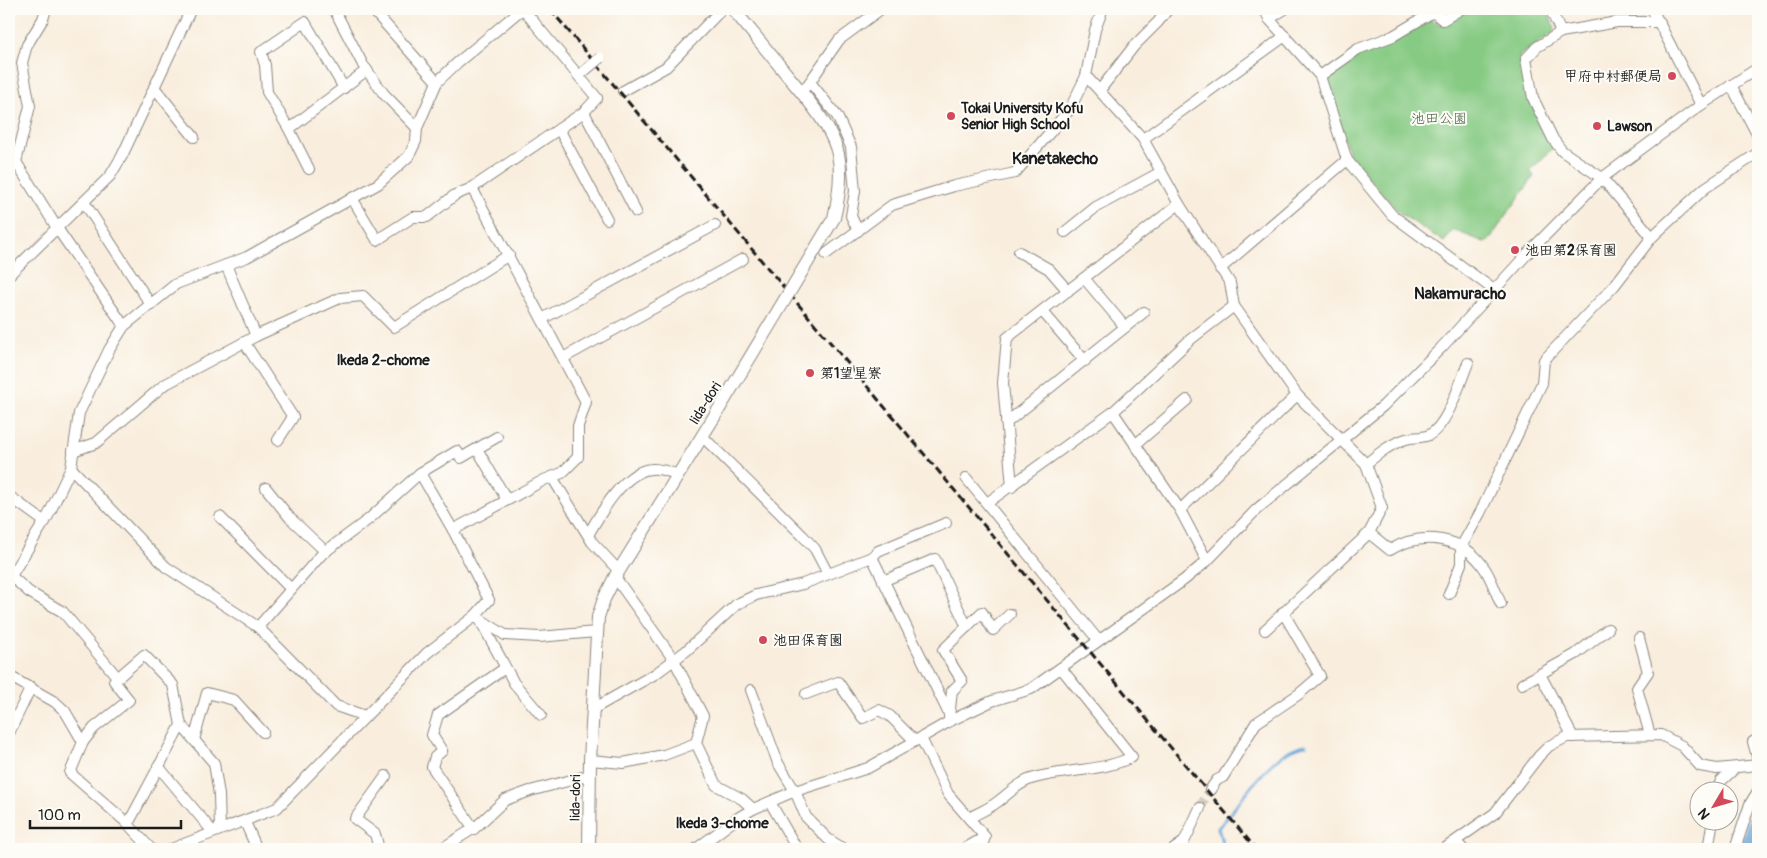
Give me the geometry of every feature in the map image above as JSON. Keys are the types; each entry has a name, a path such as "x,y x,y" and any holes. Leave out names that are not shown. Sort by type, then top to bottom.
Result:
{"main road":[{"name":"Iida-dori","path":"589,849 590,760 596,632 604,599 617,574 834,218 840,193 839,156 825,121 806,91 733,9"}],"street":[{"path":"46,9 43,19 27,45 22,63 30,106 16,162 57,228 124,326"},
{"path":"9,275 110,176 122,156 190,9"},
{"path":"334,9 367,70 384,94 417,128"},
{"path":"372,9 437,82"},
{"path":"118,678 63,612 29,592 10,577 45,522 70,468 79,413 109,350 124,326 176,284 226,265 290,234 352,198 378,184 409,156 416,141 417,128 437,82 457,63 523,9 596,98 584,112 472,188 455,195 427,217 413,217 377,240 352,198"},
{"path":"623,91 666,66 722,9"},
{"path":"858,230 851,216 855,191 851,147 837,116 806,91 839,40 881,9"},
{"path":"826,254 892,205 954,186 1015,173 1070,109 1086,76 1095,30 1101,14 1099,9"},
{"path":"1100,90 1134,46 1168,9"},
{"path":"1264,9 1269,19 1320,76 1347,160 1392,215 1494,290"},
{"path":"1269,19 1285,9"},
{"path":"1320,76 1358,50 1392,36 1433,12 1444,20 1460,9"},
{"path":"1550,9 1561,32"},
{"path":"1652,9 1701,105"},
{"path":"309,169 289,129 267,92 265,65 261,52 305,22 344,88"},
{"path":"1652,237 1602,178 1562,151 1533,98 1526,58 1537,46 1561,32 1617,22 1660,22"},
{"path":"1143,139 1285,36"},
{"path":"582,72 600,58"},
{"path":"696,849 736,819 754,809 796,792 868,768 918,740 950,719 992,701 1031,689 1184,580 1207,561 1257,509 1383,406 1602,178 1701,105 1758,68"},
{"path":"289,129 367,70"},
{"path":"1086,76 1143,139 1179,204 1230,283 1234,306 1297,395 1366,464 1382,508 1369,533 1265,630"},
{"path":"1731,85 1758,136"},
{"path":"154,87 194,137"},
{"path":"584,112 636,212"},
{"path":"559,129 607,219"},
{"path":"1449,594 1461,564 1461,547 1480,513 1542,383 1544,360 1614,286 1652,237 1705,188 1758,153"},
{"path":"1220,269 1347,160"},
{"path":"1065,232 1096,207 1161,172"},
{"path":"453,530 562,472 578,457 578,426 586,402 472,188"},
{"path":"84,202 150,305"},
{"path":"1012,486 1003,383 1007,338 1179,204"},
{"path":"542,319 715,225"},
{"path":"1019,252 1049,269 1068,291"},
{"path":"73,451 96,442 164,385 256,336 340,298 363,296 394,327 509,255"},
{"path":"563,358 743,259"},
{"path":"226,265 256,336"},
{"path":"1084,278 1125,327"},
{"path":"987,503 1113,412 1191,339 1234,306"},
{"path":"1042,312 1085,361"},
{"path":"1006,423 1144,312"},
{"path":"244,342 293,417 278,440"},
{"path":"1366,464 1392,444 1429,435 1441,423 1468,363"},
{"path":"1180,510 1297,395"},
{"path":"1135,444 1187,400"},
{"path":"1113,412 1180,510 1207,561"},
{"path":"702,436 741,478 815,549 828,574"},
{"path":"258,627 326,552 369,519 420,473 457,451 461,458 497,438"},
{"path":"477,449 507,500"},
{"path":"70,468 166,567 258,627 336,706 365,716"},
{"path":"588,535 612,497 640,473 650,469 678,475"},
{"path":"171,849 216,830 245,822 278,808 365,716 407,676 427,653 477,618 489,600 453,530 420,473"},
{"path":"552,477 588,535 617,574 674,660 703,716 696,743 716,785 742,799 754,809"},
{"path":"966,478 1098,640"},
{"path":"266,488 290,518 326,552"},
{"path":"9,496 45,522"},
{"path":"220,517 291,589"},
{"path":"593,709 655,674 674,660 737,604 756,595 803,584 872,558 878,551 946,523"},
{"path":"1369,533 1390,550 1404,541 1436,538 1461,547 1474,556 1486,569 1501,604"},
{"path":"872,558 950,719"},
{"path":"883,581 935,559 967,627"},
{"path":"950,719 952,691 962,681 943,650 982,612 993,630 1010,614"},
{"path":"1210,790 1217,780 1223,778 1256,723 1299,694 1320,676 1283,612"},
{"path":"477,618 505,635 539,637 596,632"},
{"path":"477,618 514,683 541,715"},
{"path":"1522,684 1576,654 1608,629"},
{"path":"1640,638 1648,672 1636,688 1650,735"},
{"path":"151,849 128,824 70,774 83,742 94,728 129,700 114,681 144,655 173,685 181,725 214,763 219,795 216,830"},
{"path":"474,829 432,768 435,757 442,751 432,735 438,715 506,668"},
{"path":"969,818 998,802 1015,787 1029,780 1061,771 1120,763 1132,757 1061,668"},
{"path":"1540,674 1573,737"},
{"path":"9,676 31,687 65,711 83,742"},
{"path":"806,694 838,682 863,718 879,710 890,716 918,740 948,794 986,837"},
{"path":"9,732 31,687"},
{"path":"751,690 778,763 796,792 800,805 810,822 828,839 844,849"},
{"path":"194,740 207,693 234,700 264,732"},
{"path":"128,824 181,725"},
{"path":"1444,849 1460,846 1496,813 1549,746 1567,737 1662,735 1674,740 1700,766 1716,770 1758,765"},
{"path":"1758,739 1753,742 1758,760"},
{"path":"590,760 623,763 664,755 696,743"},
{"path":"158,766 216,830"},
{"path":"1722,780 1734,769"},
{"path":"441,849 474,829 505,800 530,791 590,775"},
{"path":"379,849 375,834 355,818 386,776"},
{"path":"1734,849 1750,804 1758,791"},
{"path":"770,802 797,849"},
{"path":"1174,849 1184,842 1200,808"},
{"path":"245,822 257,849"},
{"path":"1708,849 1711,830"},
{"path":"964,849 986,837"},
{"path":"981,849 986,837"}],"green space":[{"name":"池田公園","path":"1466,9 1545,9 1555,28 1554,32 1519,56 1530,102 1555,146 1530,171 1534,176 1487,243 1453,230 1444,242 1401,214 1350,158 1328,83 1328,78 1356,56 1427,18 1441,25"}],"waterway":[{"path":"1224,849 1218,828 1269,767 1293,749 1306,745"},
{"path":"1749,849 1758,818"}],"tunnel":[{"path":"1200,808 1210,790"}],"railway":[{"path":"550,9 1256,849"}],"place":[{"name":"甲府中村郵便局","path":"1672,76"},
{"name":"Tokai University Kofu Senior High School","path":"951,116"},
{"name":"Lawson","path":"1597,126"},
{"name":"池田第2保育園","path":"1515,250"},
{"name":"第1望星寮","path":"810,373"},
{"name":"池田保育園","path":"763,640"}],"district":[{"name":"Kanetakecho","path":"1055,158"},
{"name":"Nakamuracho","path":"1460,293"},
{"name":"Ikeda 2-chome","path":"383,360"},
{"name":"Ikeda 3-chome","path":"722,823"}]}
